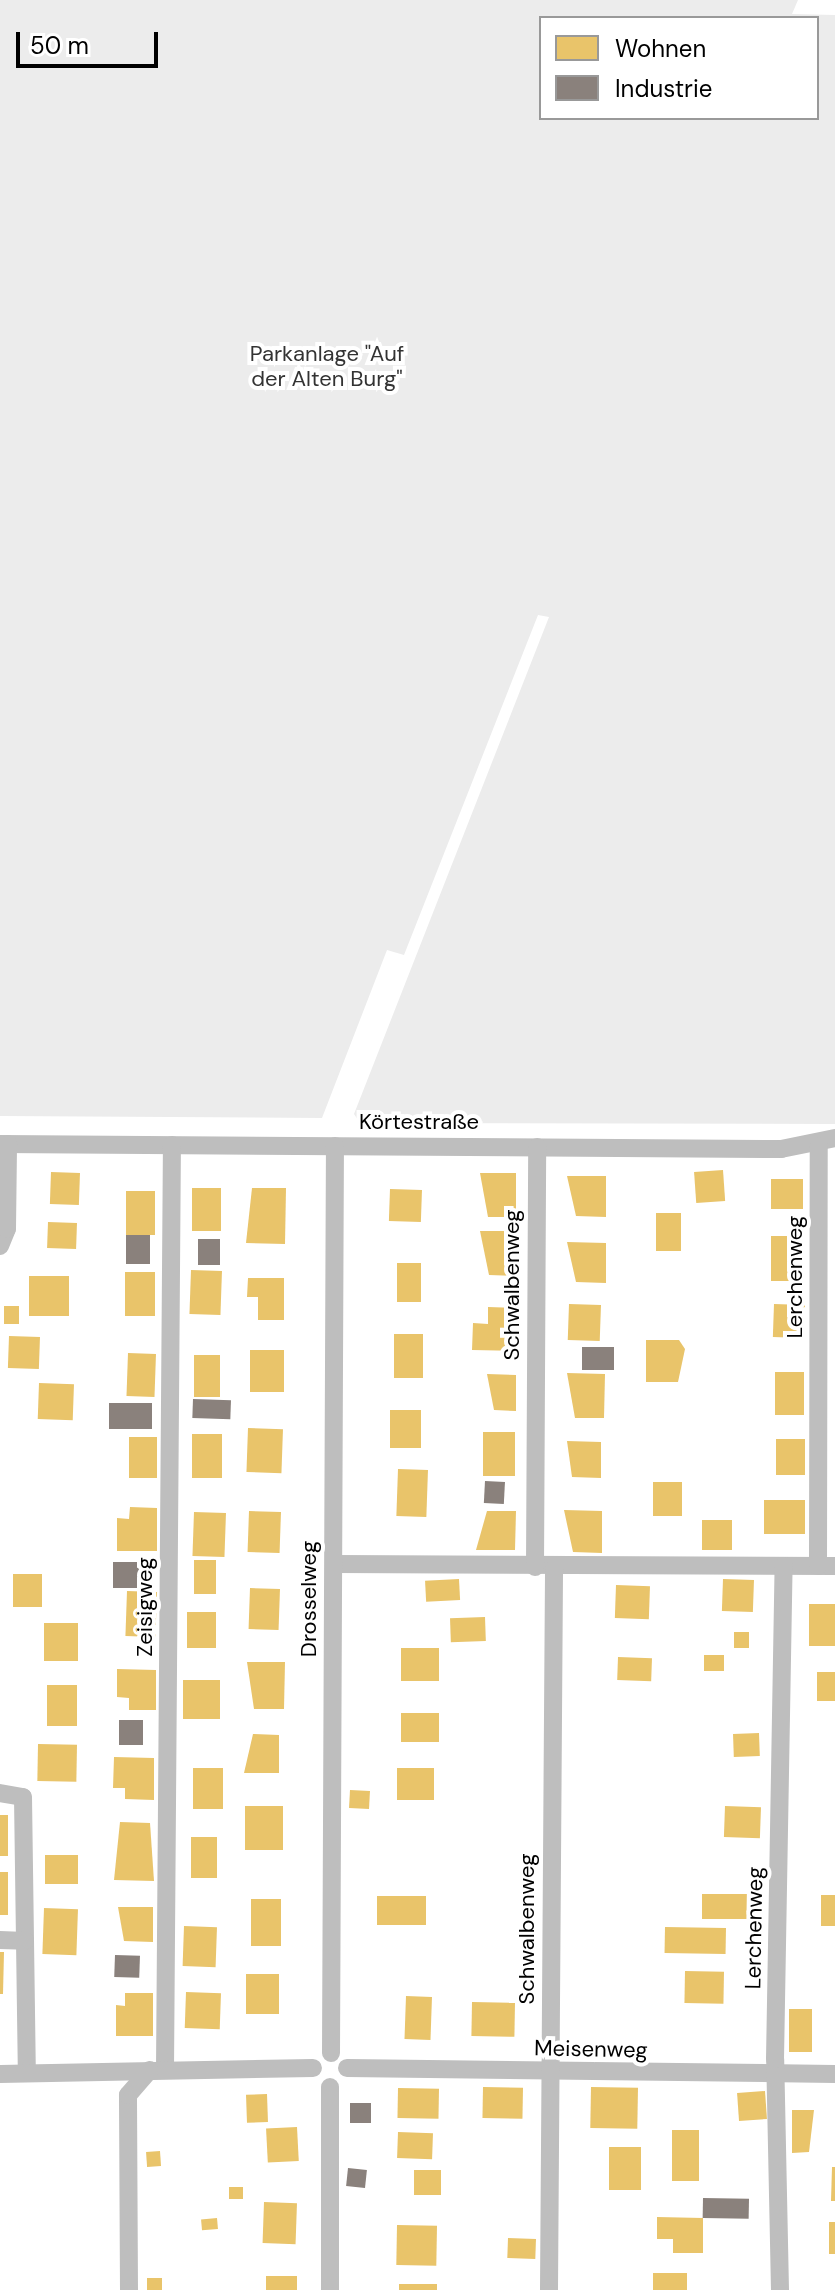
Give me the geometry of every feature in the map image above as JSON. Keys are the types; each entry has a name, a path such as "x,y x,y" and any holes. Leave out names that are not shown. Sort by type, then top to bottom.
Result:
{"street":[{"name":"Körtestraße","path":"4,1144 537,1147 827,1142"},
{"name":"Lerchenweg","path":"334,1564 544,1568 827,1566 827,1142"},
{"path":"0,1246 7,1229 4,1144"},
{"name":"Zeisigweg","path":"158,2070 172,1145"},
{"name":"Drosselweg","path":"331,2053 335,1146"},
{"name":"Schwalbenweg","path":"537,1147 544,1568 549,2290"},
{"name":"Lerchenweg","path":"780,2290 777,2074 784,1566"},
{"path":"0,1793 23,1797 27,2073"},
{"path":"0,1940 25,1941"},
{"path":"0,2074 313,2068 331,2053 347,2068 330,2087"},
{"path":"313,2068 330,2087 330,2290"},
{"name":"Meisenweg","path":"347,2068 835,2074"},
{"path":"129,2290 128,2095 158,2070"}],"green space":[{"name":"Parkanlage \"Auf der Alten Burg\"","path":"0,0 798,0 792,14 835,15 835,1124 360,1123 354,1114 549,617 538,615 404,955 387,950 322,1118 0,1116"}],"building: Wohnen":[{"path":"723,1170 725,1201 696,1203 694,1172"},
{"path":"51,1172 80,1173 79,1205 50,1204"},
{"path":"480,1173 516,1173 516,1217 488,1217"},
{"path":"567,1176 606,1176 606,1217 576,1216"},
{"path":"771,1179 803,1179 803,1209 771,1209"},
{"path":"192,1188 221,1188 221,1231 192,1231"},
{"path":"252,1188 286,1188 285,1244 246,1243"},
{"path":"390,1189 422,1190 421,1222 389,1221"},
{"path":"126,1191 155,1191 155,1235 126,1235"},
{"path":"656,1213 681,1213 681,1251 656,1251"},
{"path":"48,1222 77,1223 76,1249 47,1248"},
{"path":"480,1231 516,1231 516,1276 489,1275"},
{"path":"771,1236 801,1236 801,1281 771,1281"},
{"path":"567,1242 606,1243 606,1283 576,1282"},
{"path":"397,1263 421,1263 421,1302 397,1302"},
{"path":"191,1270 222,1271 220,1315 189,1314"},
{"path":"125,1272 155,1272 155,1316 125,1316"},
{"path":"29,1276 69,1276 69,1316 29,1316"},
{"path":"248,1278 284,1278 284,1320 258,1320 258,1297 247,1297"},
{"path":"569,1304 601,1305 600,1341 568,1340"},
{"path":"774,1304 805,1305 804,1338 773,1337"},
{"path":"4,1306 19,1306 19,1324 4,1324"},
{"path":"488,1307 516,1308 516,1351 472,1350 473,1323 488,1324"},
{"path":"394,1334 423,1334 423,1378 394,1378"},
{"path":"9,1336 40,1337 39,1369 8,1368"},
{"path":"646,1340 679,1340 685,1349 678,1382 646,1382"},
{"path":"250,1350 284,1350 284,1392 250,1392"},
{"path":"128,1353 156,1354 154,1397 126,1396"},
{"path":"194,1355 220,1355 220,1397 194,1397"},
{"path":"775,1372 804,1372 804,1415 775,1415"},
{"path":"567,1373 605,1374 604,1418 575,1418"},
{"path":"487,1374 516,1375 516,1411 494,1410"},
{"path":"39,1383 74,1384 73,1420 38,1419"},
{"path":"390,1410 421,1410 421,1448 390,1448"},
{"path":"248,1428 283,1429 281,1473 246,1472"},
{"path":"483,1432 515,1432 515,1476 483,1476"},
{"path":"192,1434 222,1434 222,1478 192,1478"},
{"path":"129,1437 157,1437 157,1478 129,1478"},
{"path":"776,1439 805,1439 805,1475 776,1475"},
{"path":"567,1441 601,1442 601,1478 572,1477"},
{"path":"398,1469 428,1470 426,1517 396,1516"},
{"path":"653,1482 682,1482 682,1516 653,1516"},
{"path":"764,1500 805,1500 805,1534 764,1534"},
{"path":"130,1507 157,1508 157,1551 117,1551 117,1518 129,1519"},
{"path":"564,1510 602,1511 602,1553 573,1552"},
{"path":"249,1511 281,1512 280,1553 248,1552"},
{"path":"487,1511 516,1511 515,1550 476,1550"},
{"path":"194,1512 226,1513 224,1557 192,1556"},
{"path":"702,1520 732,1520 732,1550 702,1550"},
{"path":"194,1560 216,1560 216,1594 194,1594"},
{"path":"13,1574 42,1574 42,1607 13,1607"},
{"path":"459,1579 460,1600 426,1602 425,1581"},
{"path":"723,1579 754,1580 753,1612 722,1611"},
{"path":"616,1585 650,1586 649,1619 615,1618"},
{"path":"250,1588 280,1589 279,1630 249,1629"},
{"path":"127,1591 157,1592 155,1637 125,1636"},
{"path":"809,1604 835,1604 835,1646 809,1646"},
{"path":"187,1612 216,1612 216,1648 187,1648"},
{"path":"485,1617 486,1641 451,1642 450,1618"},
{"path":"44,1623 78,1623 78,1661 44,1661"},
{"path":"734,1632 749,1632 749,1648 734,1648"},
{"path":"401,1648 439,1648 439,1681 401,1681"},
{"path":"704,1655 724,1655 724,1671 704,1671"},
{"path":"618,1657 652,1658 651,1681 617,1680"},
{"path":"247,1662 285,1662 284,1709 254,1709"},
{"path":"117,1669 156,1670 156,1710 129,1710 129,1698 117,1697"},
{"path":"817,1672 835,1672 835,1701 817,1701"},
{"path":"183,1680 220,1680 220,1719 183,1719"},
{"path":"47,1685 77,1685 77,1726 47,1726"},
{"path":"401,1713 439,1713 439,1742 401,1742"},
{"path":"759,1733 760,1756 734,1757 733,1734"},
{"path":"253,1734 279,1735 279,1773 244,1773"},
{"path":"38,1744 77,1745 76,1782 37,1781"},
{"path":"114,1757 154,1758 154,1800 125,1799 125,1788 113,1788"},
{"path":"193,1768 223,1768 223,1809 193,1809"},
{"path":"397,1768 434,1768 434,1800 397,1800"},
{"path":"350,1790 370,1791 369,1809 349,1808"},
{"path":"245,1806 283,1806 283,1850 245,1850"},
{"path":"725,1806 761,1807 760,1838 724,1837"},
{"path":"0,1815 8,1815 8,1856 0,1856"},
{"path":"120,1822 150,1823 154,1881 114,1880"},
{"path":"191,1837 217,1837 217,1878 191,1878"},
{"path":"45,1855 78,1855 78,1884 45,1884"},
{"path":"0,1872 8,1872 8,1915 0,1915"},
{"path":"702,1894 747,1894 747,1919 702,1919"},
{"path":"821,1895 835,1895 835,1926 821,1926"},
{"path":"377,1896 426,1896 426,1925 377,1925"},
{"path":"251,1899 281,1899 281,1946 251,1946"},
{"path":"118,1907 153,1907 153,1942 124,1941"},
{"path":"44,1908 78,1909 76,1955 42,1954"},
{"path":"184,1926 217,1927 216,1967 183,1966"},
{"path":"665,1927 726,1928 726,1954 665,1953"},
{"path":"0,1952 4,1952 3,1994 0,1994"},
{"path":"685,1971 724,1972 723,2004 684,2003"},
{"path":"246,1974 279,1974 279,2014 246,2014"},
{"path":"186,1992 221,1993 220,2029 185,2028"},
{"path":"125,1993 153,1993 153,2036 116,2036 116,2005 125,2006"},
{"path":"406,1996 432,1997 430,2040 404,2039"},
{"path":"472,2002 515,2003 514,2037 471,2036"},
{"path":"789,2009 812,2009 812,2052 789,2052"},
{"path":"483,2087 523,2088 522,2119 482,2118"},
{"path":"591,2087 638,2088 637,2129 590,2128"},
{"path":"398,2088 439,2089 438,2119 397,2118"},
{"path":"765,2091 767,2119 739,2121 737,2093"},
{"path":"267,2094 268,2122 247,2123 246,2095"},
{"path":"792,2110 814,2110 809,2152 792,2153"},
{"path":"297,2127 299,2161 268,2163 266,2129"},
{"path":"672,2130 699,2130 699,2181 672,2181"},
{"path":"398,2132 433,2133 432,2159 397,2158"},
{"path":"609,2147 641,2147 641,2190 609,2190"},
{"path":"160,2151 161,2166 147,2167 146,2152"},
{"path":"832,2167 835,2167 835,2201 831,2201"},
{"path":"414,2170 441,2170 441,2195 414,2195"},
{"path":"229,2187 243,2187 243,2199 229,2199"},
{"path":"264,2202 297,2203 296,2244 263,2243"},
{"path":"657,2217 703,2218 703,2253 673,2253 673,2239 657,2239"},
{"path":"217,2218 218,2229 202,2230 201,2219"},
{"path":"829,2222 835,2222 835,2254 829,2254"},
{"path":"397,2225 437,2226 436,2266 396,2265"},
{"path":"508,2238 536,2239 535,2259 507,2258"},
{"path":"653,2273 687,2273 687,2290 653,2290"},
{"path":"266,2276 297,2276 297,2290 266,2290"},
{"path":"147,2278 162,2278 162,2290 147,2290"},
{"path":"399,2284 437,2284 437,2290 399,2290"}],"building: Industrie":[{"path":"126,1235 150,1235 150,1264 126,1264"},
{"path":"198,1239 220,1239 220,1265 198,1265"},
{"path":"582,1347 614,1347 614,1370 582,1370"},
{"path":"193,1399 231,1400 230,1419 192,1418"},
{"path":"109,1403 152,1403 152,1429 109,1429"},
{"path":"485,1481 505,1482 504,1504 484,1503"},
{"path":"113,1562 146,1562 146,1588 113,1588"},
{"path":"119,1720 143,1720 143,1745 119,1745"},
{"path":"115,1955 140,1956 139,1978 114,1977"},
{"path":"350,2103 371,2103 371,2123 350,2123"},
{"path":"348,2168 367,2170 365,2188 346,2186"},
{"path":"703,2198 749,2199 749,2219 703,2218"}]}
